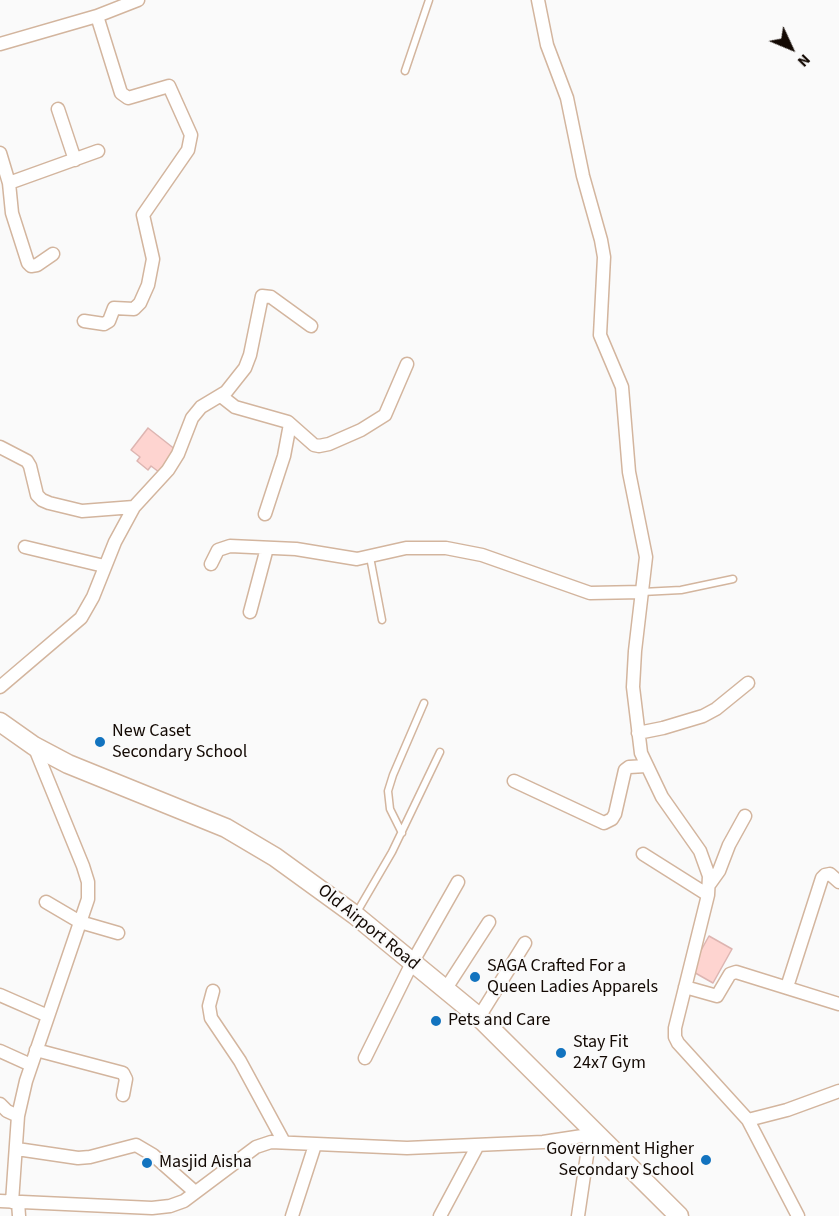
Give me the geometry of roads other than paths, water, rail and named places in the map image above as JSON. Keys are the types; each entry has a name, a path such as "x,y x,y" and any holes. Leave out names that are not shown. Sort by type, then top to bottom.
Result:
{"main road":[{"name":"Old Airport Road","path":"0,722 34,746 68,764 226,828 275,856 355,915 479,1017 590,1132 680,1216"}],"street":[{"path":"0,44 97,16 138,0"},
{"path":"538,0 548,45 567,98 582,176 601,240 603,258 600,335 622,387 629,472 646,557 633,687 638,733 646,766 662,797 700,851 706,864 709,890"},
{"path":"84,321 104,324 109,321 114,308 135,309 140,303 148,285 153,259 143,215 188,150 191,135 170,86 128,98 121,93 97,16"},
{"path":"58,109 75,160"},
{"path":"9,183 98,151"},
{"path":"0,154 9,183 12,213 28,263 31,266 37,265 54,254"},
{"path":"0,687 81,618 134,507 168,470 178,454 192,418 196,412 221,396 239,377 250,355 262,296 271,297 311,326"},
{"path":"221,396 235,407 291,424 314,445 319,446 362,430 384,415 407,364"},
{"path":"265,514 284,456 291,424"},
{"path":"0,447 27,461 37,495 42,500 82,511 134,507"},
{"path":"25,547 104,566"},
{"path":"211,564 222,547 296,549 343,558 370,557 406,548 446,548 482,555 590,593 642,592"},
{"path":"250,612 267,548"},
{"path":"638,733 703,716 716,709 748,683"},
{"path":"19,1216 10,1202 18,1116 31,1065 88,898 88,882 34,746"},
{"path":"514,782 604,823 612,819 615,814 625,770 629,767 646,766"},
{"path":"745,816 709,890 675,1028 675,1037 748,1120 798,1216"},
{"path":"643,854 709,890"},
{"path":"787,987 822,878 825,874 830,874 839,882"},
{"path":"365,1058 412,963 458,882"},
{"path":"46,902 80,922 118,933"},
{"path":"446,990 489,922"},
{"path":"479,1017 525,943"},
{"path":"685,987 717,996 732,972 839,1004"},
{"path":"213,992 209,1006 211,1018 240,1061 284,1142"},
{"path":"0,995 48,1016"},
{"path":"36,1050 123,1073 126,1079 123,1095"},
{"path":"0,1051 31,1065"},
{"path":"748,1120 787,1110 839,1091"},
{"path":"0,1104 7,1111 18,1116"},
{"path":"10,1202 102,1204 152,1208 178,1204 256,1147 271,1142 407,1148 543,1142 590,1132 578,1216"},
{"path":"292,1216 315,1145"},
{"path":"440,1216 478,1145"},
{"path":"16,1149 90,1157 136,1146 153,1155 195,1192"}],"lane":[{"path":"405,71 429,0"},
{"path":"370,557 382,620"},
{"path":"642,592 681,590 733,579"},
{"path":"402,833 390,809 388,791 424,703"},
{"path":"355,915 402,833 440,752"}],"place":[{"name":"New Caset Secondary School","path":"100,742"},
{"name":"SAGA Crafted For a Queen Ladies Apparels","path":"475,977"},
{"name":"Pets and Care","path":"436,1021"},
{"name":"Stay Fit 24x7 Gym","path":"561,1053"},
{"name":"Government Higher Secondary School","path":"706,1160"},
{"name":"Masjid Aisha","path":"147,1163"}]}
